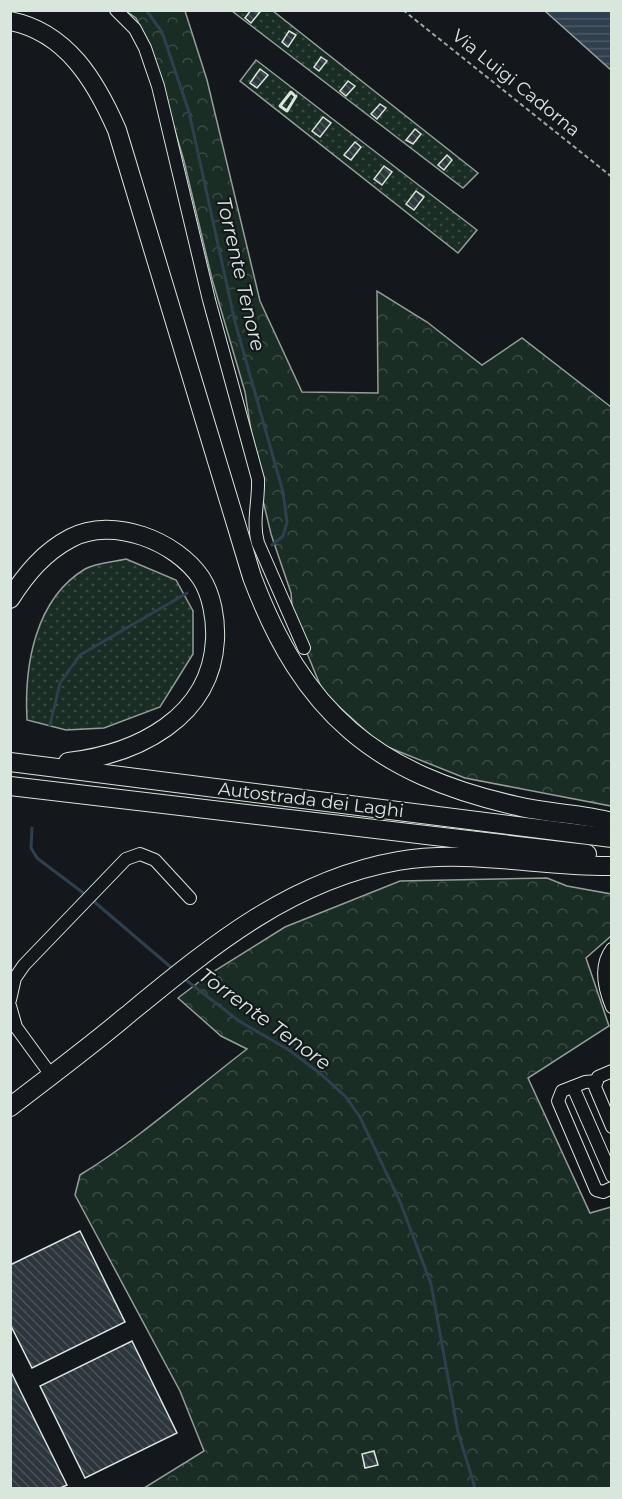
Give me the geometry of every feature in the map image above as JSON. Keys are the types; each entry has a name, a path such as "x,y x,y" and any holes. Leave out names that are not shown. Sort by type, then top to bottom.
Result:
{"highway":[{"path":"10,21 26,24 52,38 84,68 104,101 117,130 249,567 281,645 299,674 348,730 390,760 412,771 484,798 519,807 612,822"},
{"path":"10,599 25,575 38,562 72,537 89,532 132,534 165,544 201,579 211,604 216,627 214,654 207,680 191,705 174,723 151,739 121,751 86,760 40,765"},
{"name":"Autostrada dei Laghi","path":"10,762 612,838"},
{"name":"Autostrada dei Laghi","path":"10,786 612,857"},
{"path":"10,1107 234,930 292,895 327,880 399,861 442,858 513,859 612,866"}],"street":[{"path":"116,10 135,29 145,48 158,86 210,300 258,479 256,537 304,648"},
{"path":"10,1000 15,978 24,965 126,859 140,854 155,860 190,898"},
{"path":"612,949 603,965 606,993 612,1006"},
{"path":"10,1006 16,1027 51,1075"},
{"path":"612,1071 598,1077 595,1087 612,1127"},
{"path":"597,1082 562,1091 558,1101 596,1190 603,1192 612,1188"},
{"path":"573,1087 612,1176"}],"path":[{"name":"Via Luigi Cadorna","path":"403,10 612,177"}],"green space":[{"path":"126,11 185,11 207,80 260,301 302,392 378,393 377,291 427,322 482,365 522,338 611,407 611,806 465,778 380,744 323,692 293,619 291,593 271,534 260,488 245,392 212,279 184,161 150,46 136,18"},
{"path":"232,11 273,11 478,173 463,188"},
{"path":"256,60 477,230 458,253 240,81"},
{"path":"126,559 176,580 193,611 193,654 160,707 104,728 66,730 27,720 31,656 36,636 54,598 68,582 85,569"},
{"path":"547,878 567,886 611,894 611,936 586,958 609,1026 528,1078 590,1213 611,1207 611,1488 144,1488 204,1451 180,1391 75,1195 80,1175 144,1130 247,1049 221,1036 178,998 208,975 285,927 400,881"}],"water":[{"path":"545,11 611,11 611,70"}],"building":[{"path":"251,10 260,12 251,23 245,18"},
{"path":"289,31 296,35 288,47 282,42"},
{"path":"321,57 327,61 319,71 314,67"},
{"path":"260,69 268,75 257,88 250,83"},
{"path":"348,81 355,86 346,96 340,91"},
{"path":"380,104 386,108 377,119 371,114"},
{"path":"323,117 331,123 320,137 312,131"},
{"path":"415,129 421,134 413,144 406,140"},
{"path":"355,142 361,147 351,160 344,155"},
{"path":"447,155 452,160 444,170 438,165"},
{"path":"384,166 392,172 382,185 374,179"},
{"path":"416,191 424,197 414,210 406,204"},
{"path":"80,1231 125,1322 32,1368 10,1324 10,1265"},
{"path":"132,1341 177,1433 85,1478 40,1386"},
{"path":"10,1370 67,1485 60,1488 10,1488"},
{"path":"374,1451 378,1465 365,1468 362,1454"}],"waterway":[{"name":"Torrente Tenore","path":"146,10 162,32 189,112 235,322 283,492 287,522 283,536 272,545"},
{"name":"Torrente Tenore","path":"50,725 60,683 80,655 187,593"},
{"name":"Torrente Tenore","path":"32,828 31,848 37,858 86,895"},
{"name":"Torrente Tenore","path":"91,899 173,969"},
{"name":"Torrente Tenore","path":"182,977 239,1021 289,1050 322,1075 346,1097 360,1117 401,1204 431,1284 458,1432 475,1488"}],"wall":[{"path":"294,95 291,92 280,106 287,111 296,96"}]}
